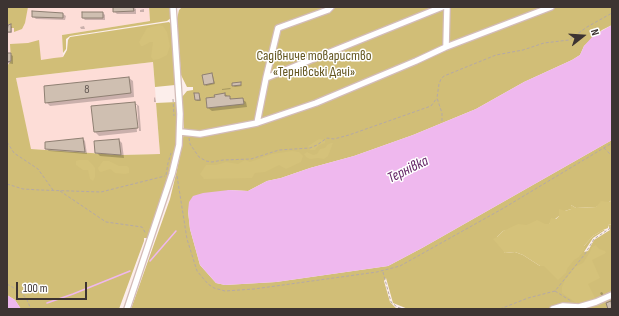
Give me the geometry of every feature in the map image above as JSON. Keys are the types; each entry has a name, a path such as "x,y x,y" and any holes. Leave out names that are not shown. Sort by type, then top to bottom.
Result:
{"street":[{"path":"128,309 175,165 181,132 173,7"},
{"path":"256,124 278,28 328,10 331,7"},
{"path":"266,78 442,7"},
{"path":"446,47 447,7"},
{"path":"181,132 200,134 256,124 316,103 446,47 551,7"},
{"path":"553,309 564,306 579,307 612,295"}],"path":[{"path":"442,121 442,113 437,98 438,84 444,76 496,55 523,50 544,43 569,40 587,27 612,13"},
{"path":"173,94 174,119"},
{"path":"188,133 190,144 199,157 206,161 212,162 251,159 274,151 317,146 327,138 334,139 348,135 431,106 437,98"},
{"path":"7,142 14,153 38,169 54,191"},
{"path":"175,165 180,187 187,239 197,272 214,288 225,291 254,289 383,271 400,266 451,238 612,143"},
{"path":"604,148 612,156"},
{"path":"7,184 23,189 101,192 166,176 172,151"},
{"path":"60,191 102,220 142,228 150,238"},
{"path":"500,309 535,296 555,291 594,239 612,227"},
{"path":"383,271 391,302 396,307 403,309"},
{"path":"7,284 20,292 27,300 31,309"},
{"path":"555,291 572,302"}],"shaded area":[{"path":"7,7 149,7 150,21 62,35 63,57 7,70"},
{"path":"159,25 163,26 167,32 170,46 167,55 153,60 151,57 153,42 141,46 139,42 147,28"},
{"path":"153,62 160,154 121,155 30,149 16,78"},
{"path":"319,139 325,140 325,143 319,145 315,150 310,150 308,146"},
{"path":"333,143 328,156 324,159 310,159 304,154 307,152 313,155 317,154 320,149 325,148"},
{"path":"292,151 299,152 303,156 301,162 286,169 279,165 265,172 255,173 252,178 204,179 200,174 206,165 216,165 226,162 238,164 245,160 250,162 272,154"},
{"path":"88,160 95,168 95,177 93,181 90,179 88,170 83,170 76,165 76,161"},
{"path":"103,161 109,161 119,166 127,166 129,168 129,173 115,173 110,169 101,172 98,168"},
{"path":"612,200 612,224 608,225 608,228 593,236 584,246 585,249 579,257 574,260 567,269 566,273 558,280 544,266 540,266 523,255 515,252 505,253 493,239 503,231 518,224 527,225 537,220 545,224 549,224 551,218 556,219 559,216 559,209 565,211 571,209 571,205 576,208 596,207 601,201 609,202"},
{"path":"596,245 599,249 605,251 606,253 592,260 600,278 588,284 596,300 579,305 562,293 562,287 565,280 575,267 583,263 592,247"}],"green space":[{"path":"7,7 28,7 25,23 22,29 14,32 14,28 11,28 11,24 8,24 7,26"},
{"path":"149,7 171,7 171,18 167,21 70,36 66,39 66,49 63,53 62,35 150,21"},
{"name":"Садівниче товариство «Тернівські Дачі»","path":"182,7 612,7 612,25 602,30 584,46 580,55 524,82 476,109 413,135 354,156 267,181 248,191 229,190 188,211 190,229 200,265 216,283 225,285 276,282 388,266 612,140 612,200 596,207 576,208 571,205 571,209 565,211 549,224 527,225 503,231 497,237 505,253 515,252 523,255 540,266 584,246 593,236 605,230 593,238 584,252 588,251 594,240 610,230 608,225 612,224 612,309 408,309 393,303 386,278 384,281 390,302 396,308 400,309 131,309 170,199 182,146 184,130 182,97 187,91 193,90 193,87 187,87 181,75 177,19 179,10"},
{"path":"169,22 171,24 175,85 155,87 153,62 16,78 31,149 121,155 160,154 156,103 177,102 178,109 177,145 171,169 148,238 144,238 119,309 21,309 15,300 7,295 7,66 11,61 10,44 28,43 39,40 41,60 63,57 67,50 68,40 70,37"}],"water":[{"path":"612,25 612,140 388,266 276,282 225,285 216,283 200,265 190,229 188,211 189,202 193,196 203,193 229,190 248,191 267,181 354,156 413,135 476,109 524,82 572,60 580,55 584,46 593,36"},
{"path":"7,295 15,300 21,309 7,309"}],"building":[{"path":"113,7 133,7 134,11 113,12"},
{"path":"32,11 63,13 63,18 32,17"},
{"path":"82,12 103,12 103,18 82,18"},
{"path":"11,24 11,32 7,32 8,25"},
{"path":"7,53 11,53 11,61 7,62"},
{"path":"212,73 214,83 204,85 202,75"},
{"path":"129,77 131,93 45,103 44,86"},
{"path":"241,82 241,85 232,86 232,83"},
{"path":"194,93 199,93 200,100 195,100"},
{"path":"225,93 225,96 230,96 230,99 243,98 244,104 207,108 206,98 215,97 214,95"},
{"path":"135,102 138,128 94,132 91,106"},
{"path":"83,138 85,152 45,149 45,142"},
{"path":"119,139 121,155 95,153 94,141"},
{"path":"611,301 612,308 608,309 606,303"}],"waterway":[{"name":"Тернівка","path":"150,261 176,231"},
{"name":"Тернівка","path":"47,303 130,271"}]}
